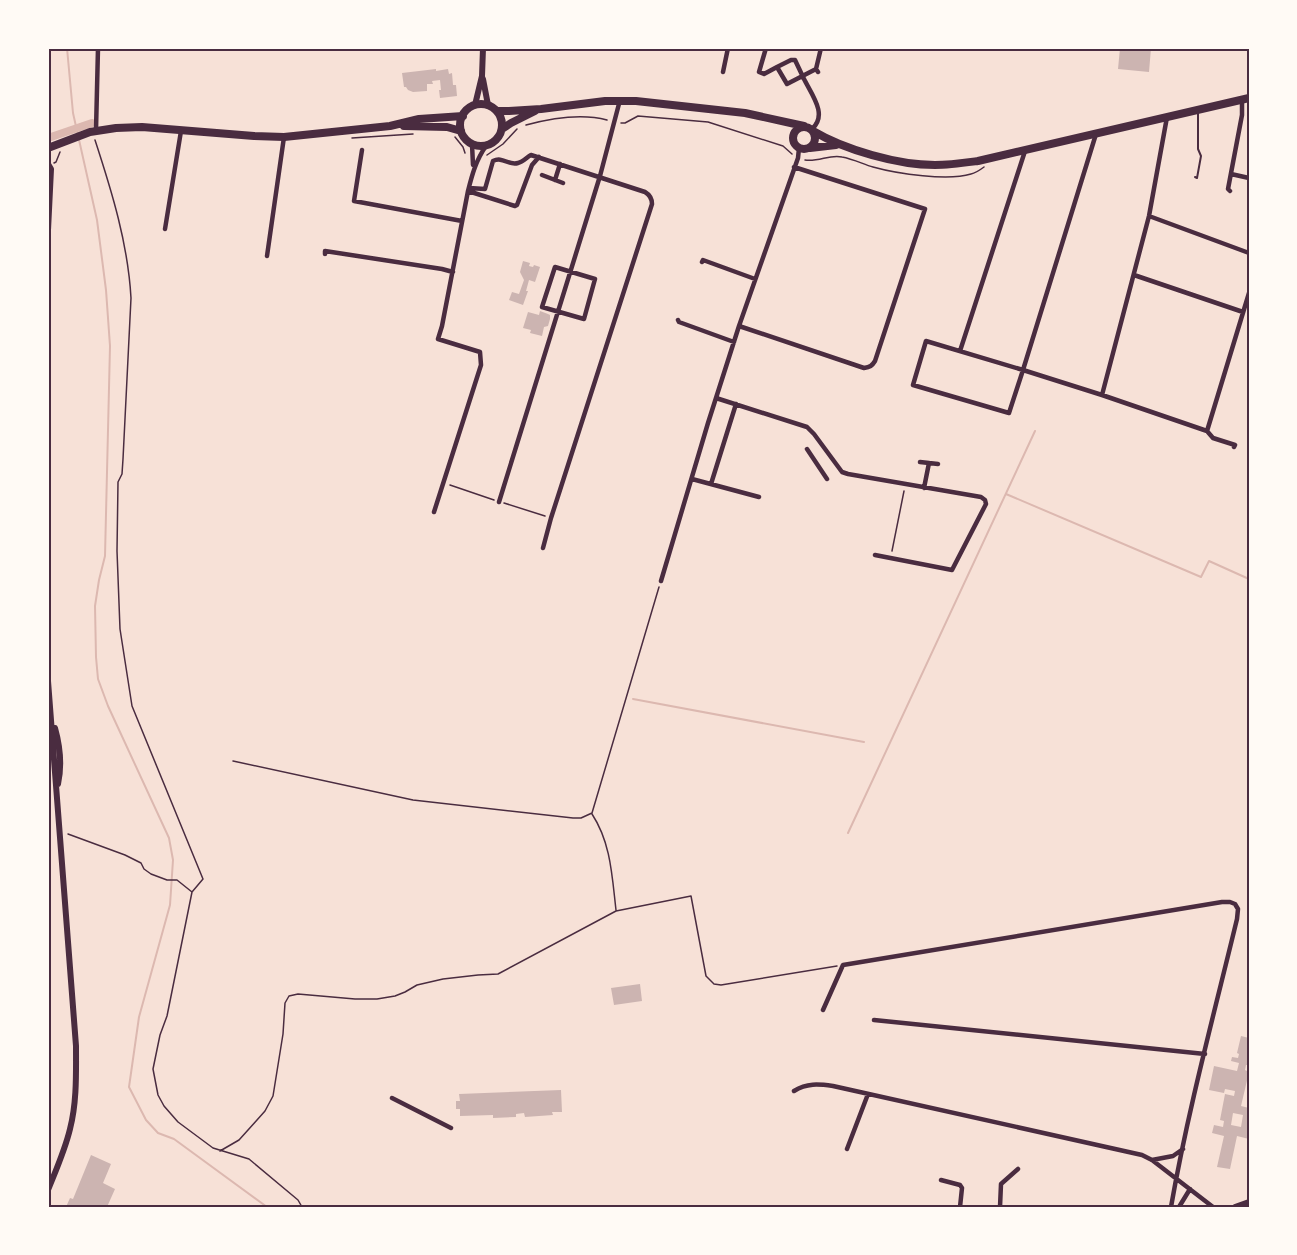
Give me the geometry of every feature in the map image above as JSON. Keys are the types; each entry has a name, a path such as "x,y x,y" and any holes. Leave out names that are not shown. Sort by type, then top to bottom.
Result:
{"main road":[{"path":"497,111 540,109 620,100 728,110 772,118 810,129 841,145 883,157 909,163 933,165 978,160 1246,99"},
{"path":"475,105 488,105 497,111 502,119 502,129 494,142 486,146 478,146 467,140 461,131 460,123 468,109 475,105"},
{"path":"502,129 540,109"},
{"path":"390,126 419,119 463,116"},
{"path":"772,118 786,127 799,148 841,145"},
{"path":"48,148 69,139 116,128 142,127 284,137 390,126 433,126 461,131"},
{"path":"793,140 795,130 810,129 815,134 815,140 809,148"}],"street":[{"path":"93,133 98,48"},
{"path":"475,105 482,75 483,48"},
{"path":"723,72 728,48"},
{"path":"766,48 759,72 764,74 795,60 819,110 818,121 810,129"},
{"path":"777,67 787,84 817,71 821,48"},
{"path":"482,75 488,105"},
{"path":"1230,191 1228,189 1246,99"},
{"path":"499,502 600,176 620,100"},
{"path":"1102,394 1149,216 1167,117"},
{"path":"165,229 181,130"},
{"path":"1096,134 1023,369 1009,412 913,385 926,341 1023,369 1102,394 1207,431 1213,438 1235,445 1234,447"},
{"path":"267,256 284,137"},
{"path":"472,144 474,170"},
{"path":"434,512 481,365 480,352 438,339 469,190 479,156 486,146"},
{"path":"662,581 716,398 798,158 799,148"},
{"path":"362,150 354,201 462,221"},
{"path":"960,351 1025,150"},
{"path":"483,196 495,159 516,164 529,155 645,192 652,200 543,548"},
{"path":"469,190 515,206 532,165 539,157"},
{"path":"48,164 51,169 48,230"},
{"path":"555,180 560,164"},
{"path":"739,326 864,368 869,368 875,361 925,209 794,167"},
{"path":"1231,174 1249,178"},
{"path":"542,175 563,183"},
{"path":"469,190 485,189"},
{"path":"1149,216 1249,254"},
{"path":"325,254 326,251 453,272"},
{"path":"702,262 703,260 755,279"},
{"path":"555,267 570,271 595,279 584,319 542,307 555,267"},
{"path":"1134,275 1243,312"},
{"path":"1207,431 1249,292"},
{"path":"678,320 734,342"},
{"path":"716,398 807,427 842,472 981,497 985,500 986,504 952,570 876,555"},
{"path":"711,484 736,404"},
{"path":"807,449 827,478"},
{"path":"816,462 828,453"},
{"path":"920,462 938,464"},
{"path":"924,488 929,463"},
{"path":"692,479 759,497"},
{"path":"48,681 51,719 57,738 60,765 57,790 76,1046 74,1109 70,1128 48,1190"},
{"path":"823,1010 843,965 1232,902 1238,907 1237,919 1204,1054 1171,1207"},
{"path":"874,1020 1204,1054"},
{"path":"794,1091 803,1086 822,1084 1142,1155 1152,1160 1213,1207"},
{"path":"847,1149 868,1094"},
{"path":"392,1098 451,1128"},
{"path":"1152,1160 1173,1156 1183,1149"},
{"path":"1000,1207 1001,1184 1018,1169"},
{"path":"941,1180 960,1185 962,1188 960,1207"},
{"path":"1179,1207 1190,1189"},
{"path":"1235,1207 1249,1202"}],"lane":[{"path":"1195,177 1197,178 1201,156 1198,149 1198,110"}],"path":[{"path":"479,156 484,157 493,152 520,126 535,122 591,116 625,123 638,116 708,122 783,146 798,158"},
{"path":"93,133 112,191 130,279 123,459 122,474 118,482 117,551 120,630 132,706 203,879 192,892 170,1005 160,1035 153,1069 158,1095 178,1122 213,1148 249,1159 297,1200 302,1207"},
{"path":"351,138 419,133"},
{"path":"449,133 456,138 465,153"},
{"path":"48,164 56,162 59,153"},
{"path":"891,558 906,484"},
{"path":"233,760 413,800 573,818 587,817 592,813 662,581"},
{"path":"592,813 608,848 616,911"},
{"path":"60,834 66,834 125,855 141,863 144,869 151,874 167,880 177,880 192,892"},
{"path":"220,1151 239,1140 265,1111 273,1096 285,1003 288,996 298,994 377,999 395,996 417,985 443,979 498,974 616,911 691,896 706,976 714,984 721,985 843,965"}],"building":[{"path":"1120,48 1151,48 1149,72 1118,69"},
{"path":"436,69 436,71 448,69 449,74 452,73 457,96 440,98 440,80 427,84 427,91 413,92 404,87 402,73"},
{"path":"523,261 530,263 529,266 540,267 535,282 529,280 523,305 509,300 512,292 519,294 524,280 520,272"},
{"path":"540,311 550,315 548,326 544,327 542,336 530,333 531,330 523,328 528,312 539,315"},
{"path":"640,984 642,1001 614,1005 611,988"},
{"path":"1241,1036 1249,1038 1249,1065 1246,1065 1245,1070 1249,1072 1241,1106 1249,1108 1249,1139 1237,1136 1230,1169 1217,1167 1224,1136 1212,1133 1214,1125 1223,1127 1224,1121 1220,1120 1225,1094 1234,1096 1235,1091 1225,1089 1224,1093 1209,1090 1214,1066 1237,1071 1239,1063 1231,1061 1232,1057 1238,1058","holes":["1233,1113 1243,1115 1241,1127 1231,1125"]},
{"path":"561,1090 562,1112 552,1112 553,1115 525,1117 524,1113 516,1114 516,1117 493,1118 493,1115 460,1116 460,1109 456,1109 456,1101 460,1101 459,1094"},
{"path":"91,1155 111,1164 103,1183 115,1189 107,1207 66,1207 70,1198 73,1199"}],"waterway":[{"path":"67,48 73,113 97,220 110,346 105,556 95,606 98,679 108,706 169,838 173,860 170,905 139,1017 129,1087 146,1120 158,1133 174,1139 267,1207"},
{"path":"48,138 92,123"},
{"path":"848,833 1035,431"},
{"path":"1006,494 1201,577 1209,561 1249,579"},
{"path":"633,699 864,742"}]}
